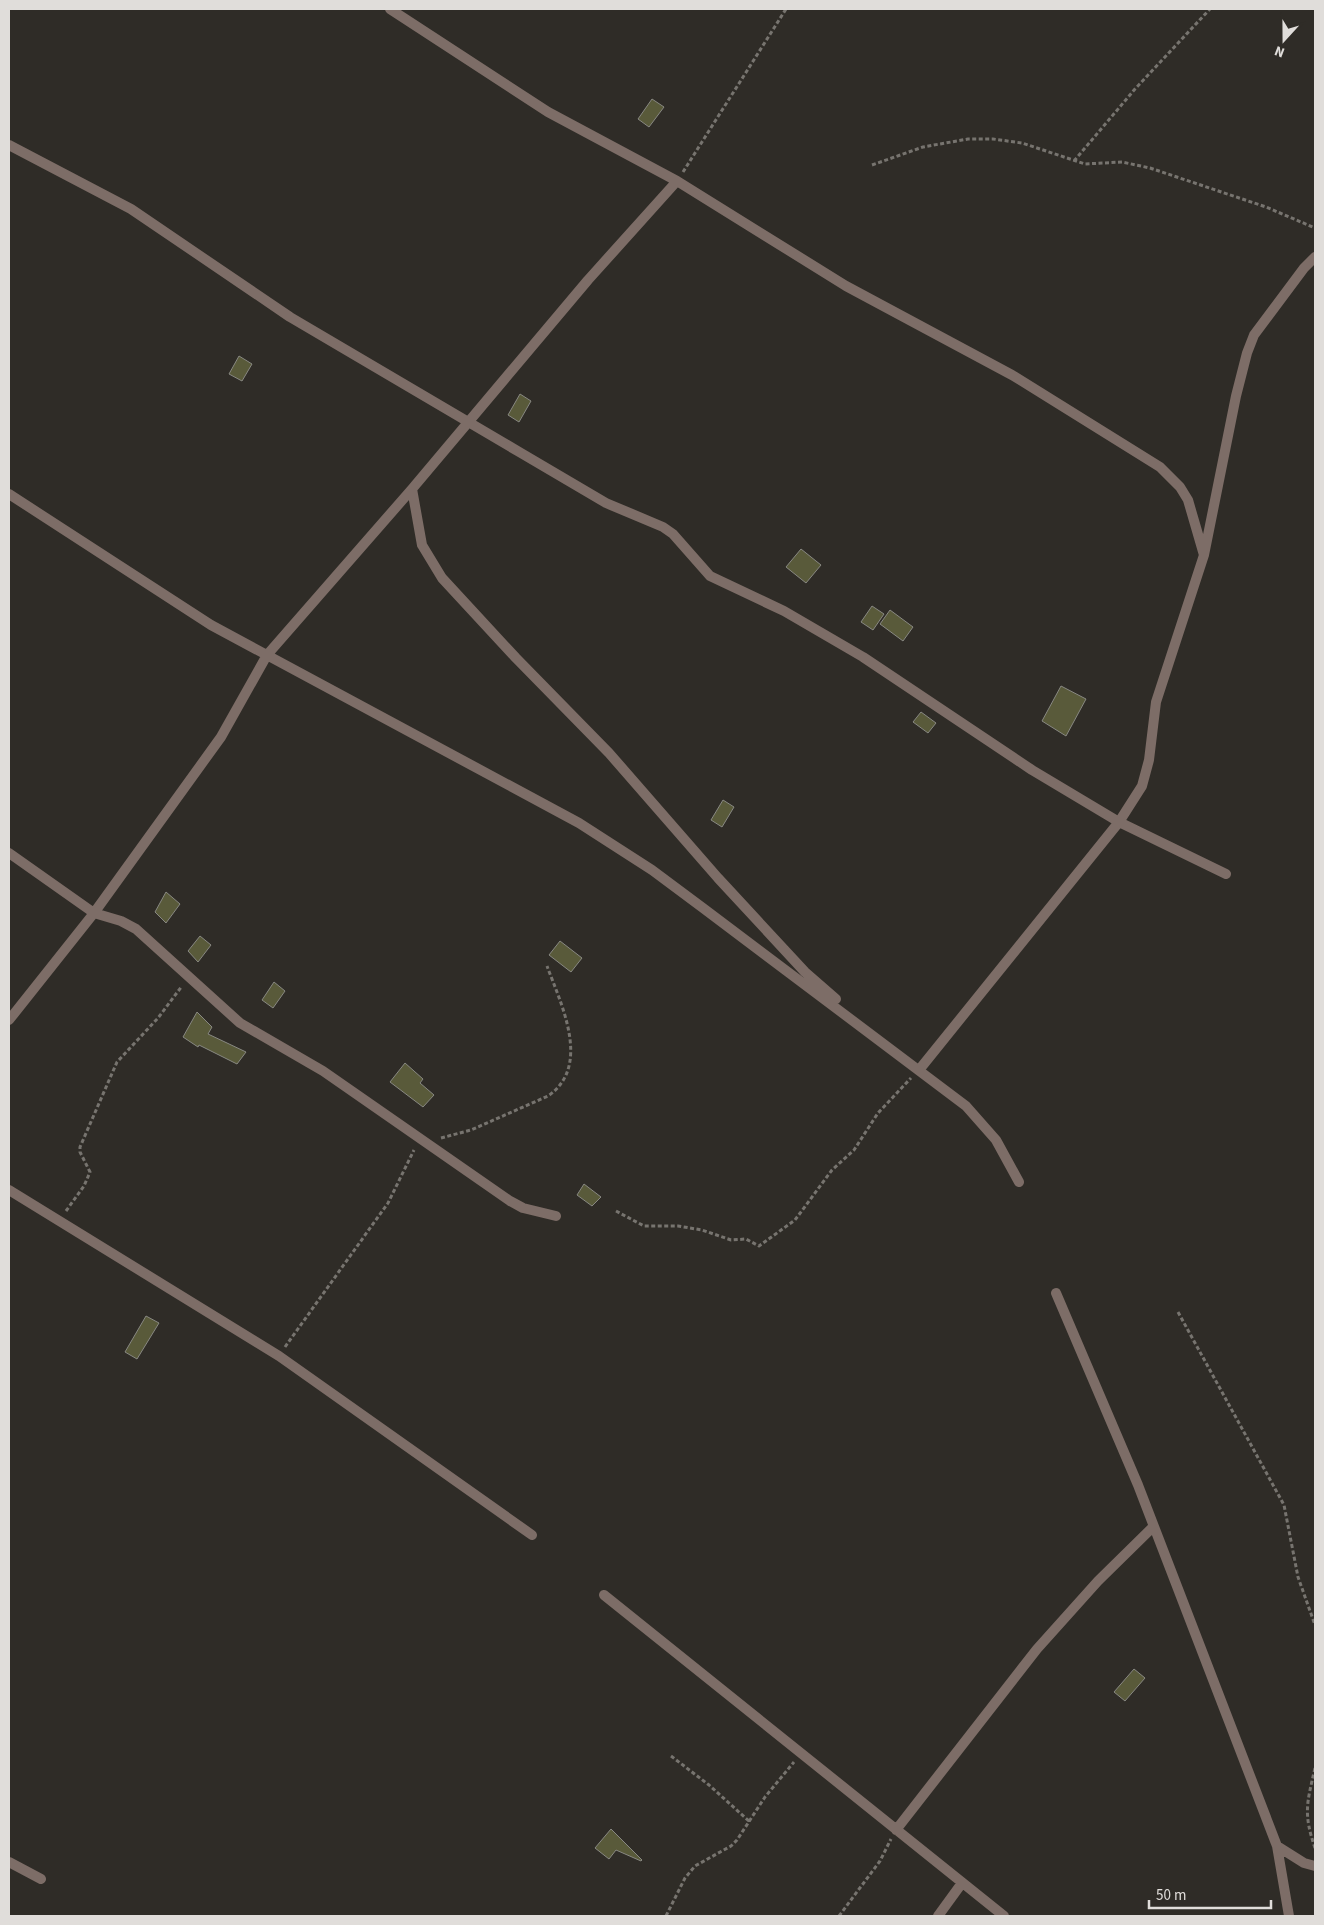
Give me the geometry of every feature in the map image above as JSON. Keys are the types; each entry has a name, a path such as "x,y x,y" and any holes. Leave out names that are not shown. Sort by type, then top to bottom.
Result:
{"street":[{"path":"390,9 548,112 677,181 846,286 1012,375 1160,467 1180,487 1188,500 1204,556"},
{"path":"9,145 131,209 290,318 468,420 606,503 663,527 674,534 710,576 778,608 863,657 999,749 1118,822 1226,874"},
{"path":"9,1020 94,912 221,737 267,655 412,489 468,420 588,280 677,181"},
{"path":"919,1070 1118,822 1142,786 1149,760 1156,702 1204,556 1236,396 1254,335 1304,268 1315,258"},
{"path":"412,489 422,545 442,578 516,658 609,753 718,878 804,972 904,1060"},
{"path":"9,494 211,625 579,823 667,881 919,1070 980,1119 996,1140 1019,1182"},
{"path":"9,853 94,912 121,921 136,929 240,1023 323,1071 510,1201 523,1208 556,1216"},
{"path":"9,1190 279,1356 532,1535"},
{"path":"1056,1293 1132,1470 1277,1846 1289,1916"},
{"path":"896,1830 1037,1649 1098,1581 1153,1527"},
{"path":"604,1595 1004,1916"},
{"path":"1277,1846 1304,1863 1315,1866"},
{"path":"9,1862 41,1879"},
{"path":"938,1916 962,1883"}],"path":[{"path":"677,181 786,9"},
{"path":"1074,161 1135,89 1210,9"},
{"path":"872,165 923,147 968,139 1022,143 1074,161 1093,164 1122,162 1150,168 1266,208 1315,228"},
{"path":"279,1356 388,1203 423,1140 472,1130 548,1096 557,1088 570,1062 569,1028 547,966"},
{"path":"56,1218 67,1210 84,1186 90,1172 80,1152 80,1147 117,1062 158,1018 189,977"},
{"path":"616,1211 644,1226 686,1228 731,1240 746,1239 759,1246 795,1220 832,1170 854,1150 878,1113 919,1070"},
{"path":"1178,1312 1284,1505 1298,1577 1315,1625"},
{"path":"666,1916 685,1878 695,1866 731,1846 750,1822 765,1797 801,1754"},
{"path":"671,1756 709,1785 750,1822"},
{"path":"1315,1768 1306,1812 1315,1848"},
{"path":"839,1916 880,1861 896,1830"}],"building":[{"path":"652,99 664,107 649,127 638,119"},
{"path":"239,356 252,364 242,381 229,374"},
{"path":"520,394 531,401 519,422 508,415"},
{"path":"801,549 821,565 806,583 786,567"},
{"path":"872,606 884,614 873,630 861,622"},
{"path":"890,610 913,627 903,641 880,624"},
{"path":"1061,686 1086,699 1066,736 1042,721"},
{"path":"921,712 936,723 928,733 913,722"},
{"path":"723,800 734,807 722,827 711,820"},
{"path":"166,892 180,904 166,923 155,912"},
{"path":"200,936 211,945 198,962 188,951"},
{"path":"560,941 582,958 571,972 549,955"},
{"path":"274,982 285,991 273,1008 262,1000"},
{"path":"197,1012 212,1027 208,1034 246,1052 237,1064 199,1045 198,1047 183,1037"},
{"path":"405,1063 423,1079 420,1083 434,1095 423,1107 390,1082"},
{"path":"584,1184 601,1197 592,1206 577,1195"},
{"path":"146,1316 159,1323 137,1359 125,1352"},
{"path":"1134,1669 1145,1678 1125,1701 1114,1692"},
{"path":"611,1829 641,1861 616,1850 609,1859 595,1848"}]}
